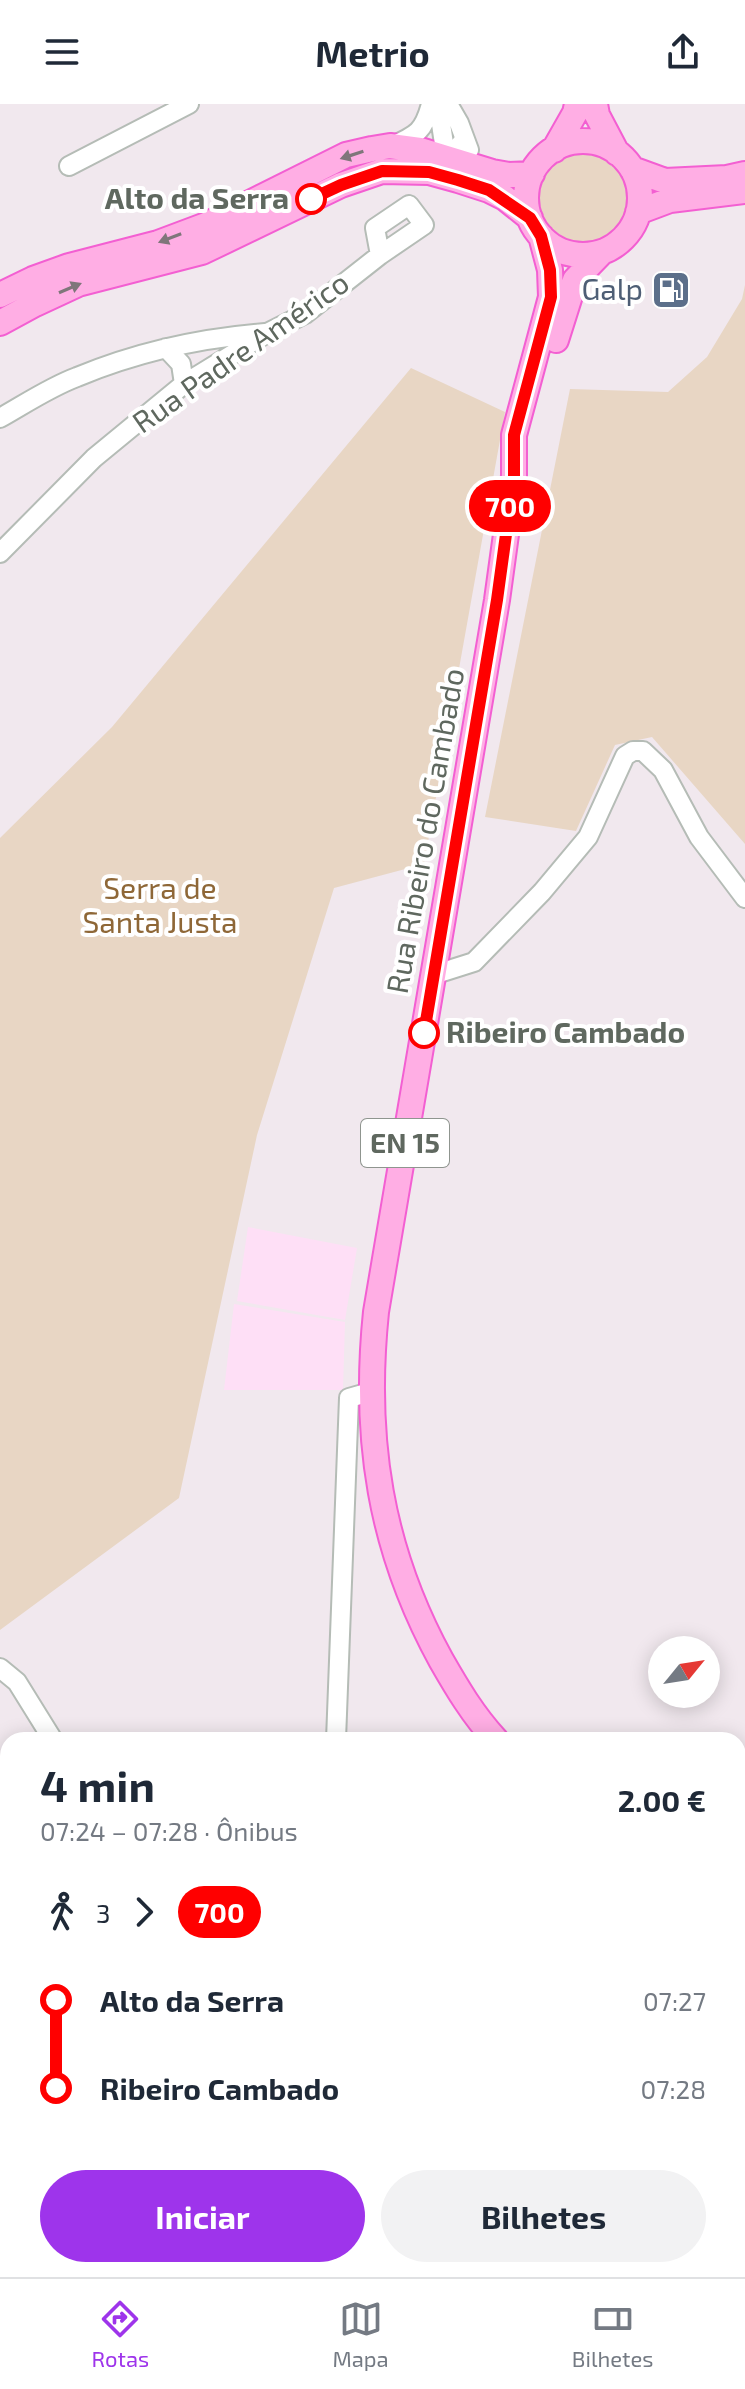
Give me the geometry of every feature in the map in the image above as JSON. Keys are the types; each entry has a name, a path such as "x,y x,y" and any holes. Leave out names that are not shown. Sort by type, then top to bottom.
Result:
{"main road":[{"path":"554,150 577,104"},
{"path":"0,295 69,266 158,243 206,225 346,155 390,146 446,157 536,227 549,244 569,253 591,255 602,252 621,241 634,223 639,190 597,115 595,104"},
{"path":"536,227 526,196 532,174 545,156 564,145 586,142 607,147 624,161 665,181 727,178 745,174"},
{"path":"0,323 78,284 202,252 360,177 401,170 532,174"},
{"path":"638,212 670,200 745,191"},
{"name":"Rua Ribeiro do Cambado","path":"489,1732 456,1688 409,1594 384,1511 377,1476 370,1392 376,1312 497,600 514,476 514,435 551,297 550,270 536,227"},
{"name":"Rua Ribeiro do Cambado","path":"514,476 529,441 575,280 602,252"}],"street":[{"path":"69,166 189,104"},
{"path":"390,146 421,131 431,104"},
{"path":"438,104 446,157"},
{"path":"448,104 464,140 467,173"},
{"path":"360,177 378,166 393,163 432,166 455,151 464,140"},
{"name":"Rua Padre Américo","path":"0,553 94,458 184,384 267,333 305,314 380,255"},
{"path":"0,418 76,377 166,348 218,337 267,333"},
{"path":"166,348 181,364 184,384"},
{"path":"433,975 474,962 542,892 588,837 625,756 633,751 643,751 663,770 699,837 745,898"},
{"path":"336,1732 349,1398 370,1392"},
{"path":"0,1668 17,1682 48,1732"}],"shaded area":[{"path":"248,1227 357,1248 345,1320 237,1301"},
{"path":"234,1304 345,1322 343,1390 224,1390"}],"green space":[{"path":"584,152 602,156 617,166 627,181 631,199 627,217 617,232 602,242 584,246 566,242 551,232 541,217 537,199 541,181 551,166 566,156"},
{"path":"745,285 745,844 652,737 615,745 576,831 485,817 570,389 668,392 707,357 742,299"},
{"name":"Serra de Santa Justa","path":"411,368 505,412 424,864 334,888 257,1135 179,1498 0,1630 0,838 112,727"}],"bus line":[{"name":"700","path":"311,199 360,177 382,171 429,172 458,180 505,198 530,218 541,236 550,270 551,297 514,435 509,522 424,1033"}],"place":[{"name":"Alto da Serra","path":"311,199"},
{"name":"Galp","path":"671,290"},
{"name":"Ribeiro Cambado","path":"424,1033"}]}
